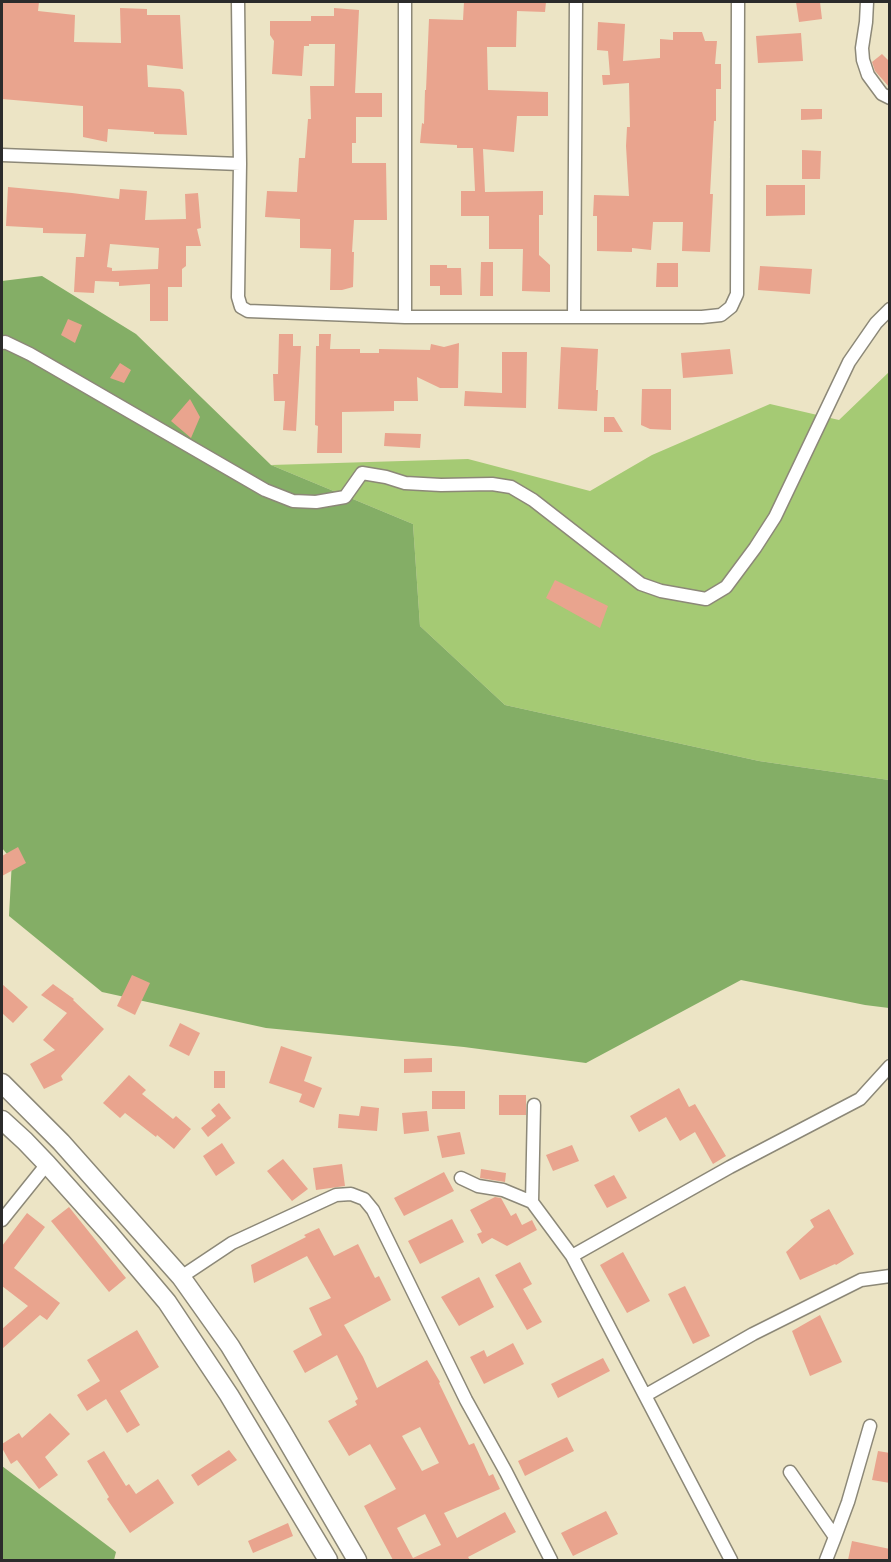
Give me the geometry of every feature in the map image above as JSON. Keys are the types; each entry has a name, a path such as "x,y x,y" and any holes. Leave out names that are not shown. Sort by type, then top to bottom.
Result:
{"street":[{"path":"238,2 240,164 238,297 241,307 248,311 405,317 702,317 721,315 731,307 737,294 738,2"},
{"path":"405,2 405,317"},
{"path":"574,316 576,2"},
{"path":"867,2 862,48 863,60 868,75 882,94 890,98"},
{"path":"2,155 240,164"},
{"path":"2,343 5,342 30,354 265,490 293,501 316,502 345,497 362,473 405,483 492,484 511,487 533,500 641,584 661,591 706,599 726,587 776,517 849,362 876,323 890,309"},
{"path":"572,1256 730,1167 861,1099 890,1066"},
{"path":"2,1083 61,1142 181,1277 230,1346 282,1430 357,1560"},
{"path":"532,1202 534,1105"},
{"path":"2,1120 47,1164 167,1302 229,1395 328,1560"},
{"path":"2,1220 47,1164"},
{"path":"461,1178 478,1186 503,1190 532,1202 572,1256 731,1560"},
{"path":"181,1277 232,1243 336,1195 351,1194 364,1199 373,1210 466,1400 551,1560"},
{"path":"646,1395 753,1334 861,1280 890,1276"},
{"path":"826,1560 848,1502 870,1426"},
{"path":"790,1472 836,1537"}],"green space":[{"path":"42,276 136,334 271,465 413,524 420,626 505,705 759,761 889,780 889,1008 741,980 586,1063 464,1047 266,1028 102,992 9,916 12,860 2,848 2,281"},
{"path":"889,372 889,780 759,761 505,705 420,626 413,524 271,465 468,459 590,491 652,455 770,404 839,420"},
{"path":"2,1466 116,1552 114,1560 2,1560"}],"building":[{"path":"2,2 39,2 38,11 75,15 74,42 121,43 120,8 147,9 147,15 180,15 183,69 147,65 148,87 180,89 184,92 187,135 108,129 107,142 83,137 83,106 2,99"},
{"path":"464,2 546,2 545,12 517,11 516,47 487,47 488,90 548,92 548,116 517,116 514,152 483,149 485,192 543,191 543,215 539,215 539,255 550,265 550,292 522,291 523,249 489,249 489,216 461,216 461,191 475,191 473,148 420,143 422,123 424,124 429,19 463,20"},
{"path":"796,2 820,2 822,19 799,22"},
{"path":"334,8 359,10 355,93 382,93 382,117 356,117 356,143 352,143 352,163 386,163 387,220 354,220 353,287 342,290 330,290 331,249 300,248 300,219 265,217 267,191 297,192 299,158 305,158 308,119 311,119 310,86 334,86 335,44 304,46 302,76 272,74 274,41 270,35 270,21 311,21 311,16 334,16"},
{"path":"598,22 625,24 623,61 660,58 660,39 673,40 673,32 702,32 705,41 717,41 715,64 721,64 721,89 716,89 716,121 714,121 710,194 713,194 710,252 682,251 683,222 653,222 651,250 632,248 632,252 597,251 597,216 593,216 594,195 629,196 626,146 627,127 630,127 629,83 603,85 602,75 610,75 608,51 597,50"},
{"path":"801,33 803,61 758,63 756,36"},
{"path":"882,54 890,62 890,88 875,71 872,62"},
{"path":"801,109 822,109 822,119 801,120"},
{"path":"802,150 821,151 820,179 802,179"},
{"path":"766,185 805,185 805,215 766,216"},
{"path":"8,187 119,199 120,189 147,191 145,220 186,219 185,194 198,193 201,228 197,229 201,246 186,246 186,266 182,269 182,287 168,287 168,321 150,321 150,284 119,286 119,282 95,281 94,293 74,292 76,257 84,257 86,234 43,233 43,228 6,226","holes":["110,244 159,248 158,269 112,271 112,268 107,267"]},
{"path":"481,262 493,262 493,296 480,296"},
{"path":"657,263 678,263 678,287 656,287"},
{"path":"430,265 461,268 462,295 440,295 440,286 430,286"},
{"path":"760,266 812,269 810,294 758,290"},
{"path":"68,319 82,325 75,343 61,335"},
{"path":"279,334 293,334 293,346 301,346 296,431 283,430 285,401 274,401 273,374 278,374"},
{"path":"319,334 331,334 330,349 360,349 360,353 379,353 379,349 430,350 431,344 444,347 459,343 458,388 440,388 417,377 418,401 394,401 394,411 342,412 342,453 317,453 316,346 319,346"},
{"path":"561,347 598,349 597,411 558,409"},
{"path":"730,349 733,374 683,378 681,353"},
{"path":"502,352 527,352 526,408 464,406 465,391 502,393"},
{"path":"120,363 131,370 124,383 110,378"},
{"path":"642,389 671,389 671,430 650,429 641,425"},
{"path":"190,399 200,417 191,438 171,421"},
{"path":"604,417 614,417 623,432 604,432"},
{"path":"385,433 421,434 420,448 384,446"},
{"path":"555,580 608,606 600,628 546,598"},
{"path":"18,847 26,863 2,876 2,856"},
{"path":"132,975 150,983 135,1015 117,1006"},
{"path":"2,984 28,1007 13,1023 2,1013"},
{"path":"53,984 74,999 104,1029 61,1076 63,1080 44,1089 30,1064 55,1050 43,1040 67,1013 41,995"},
{"path":"180,1023 200,1033 189,1056 169,1046"},
{"path":"281,1046 312,1057 304,1081 322,1088 314,1108 299,1102 302,1094 269,1083"},
{"path":"432,1058 432,1072 404,1073 404,1059"},
{"path":"214,1071 225,1071 225,1088 214,1088"},
{"path":"129,1075 146,1090 142,1094 173,1119 176,1116 191,1129 174,1149 125,1113 120,1118 103,1103"},
{"path":"679,1088 689,1107 695,1104 726,1156 713,1164 695,1132 680,1141 666,1117 639,1132 630,1116"},
{"path":"432,1091 465,1091 465,1109 432,1109"},
{"path":"499,1095 526,1095 526,1115 499,1115"},
{"path":"219,1103 231,1118 208,1137 201,1128 216,1116 211,1110"},
{"path":"361,1106 379,1108 377,1131 338,1128 339,1114 359,1116"},
{"path":"427,1111 429,1131 404,1134 402,1113"},
{"path":"460,1132 465,1154 442,1158 437,1136"},
{"path":"222,1143 235,1163 216,1176 203,1156"},
{"path":"572,1145 579,1161 553,1171 546,1155"},
{"path":"283,1159 308,1189 292,1201 267,1171"},
{"path":"342,1164 345,1186 316,1190 313,1168"},
{"path":"481,1169 506,1173 505,1182 480,1178"},
{"path":"444,1172 454,1191 404,1216 394,1198"},
{"path":"614,1175 627,1198 607,1208 594,1185"},
{"path":"495,1197 501,1198 511,1216 516,1213 522,1225 532,1220 537,1230 507,1246 492,1238 482,1244 477,1234 482,1232 470,1210"},
{"path":"69,1207 126,1278 109,1292 51,1221"},
{"path":"829,1209 854,1254 836,1265 800,1280 786,1252 814,1227 810,1220"},
{"path":"27,1213 45,1227 14,1268 60,1303 47,1320 40,1315 2,1349 2,1329 28,1306 2,1286 2,1246"},
{"path":"452,1219 464,1242 420,1264 408,1241"},
{"path":"319,1228 334,1256 358,1244 375,1278 379,1276 391,1300 344,1325 363,1357 377,1388 427,1360 440,1382 469,1445 474,1443 489,1476 493,1474 500,1489 444,1513 457,1538 505,1512 516,1532 468,1557 470,1560 393,1560 364,1506 396,1489 370,1444 349,1456 328,1421 357,1405 355,1401 358,1399 337,1355 305,1373 293,1351 322,1335 309,1308 331,1298 307,1256 254,1283 251,1265 306,1237 304,1235","holes":["420,1427 439,1463 422,1471 402,1436","425,1514 441,1545 413,1558 397,1528"]},
{"path":"623,1252 650,1301 627,1313 600,1265"},
{"path":"520,1262 532,1284 523,1289 542,1322 527,1330 495,1275"},
{"path":"479,1277 494,1307 459,1326 441,1297"},
{"path":"685,1286 710,1336 693,1344 668,1294"},
{"path":"820,1315 842,1362 810,1376 792,1331"},
{"path":"137,1330 159,1367 120,1391 140,1425 127,1433 106,1399 87,1411 77,1395 100,1381 87,1360"},
{"path":"513,1343 524,1364 484,1384 470,1357 484,1350 487,1357"},
{"path":"603,1358 610,1371 558,1398 551,1384"},
{"path":"50,1413 70,1434 45,1457 58,1475 39,1489 17,1460 11,1464 2,1444 19,1433 22,1438"},
{"path":"567,1437 574,1451 525,1476 518,1461"},
{"path":"229,1450 237,1460 198,1486 191,1475"},
{"path":"104,1451 126,1486 129,1484 136,1494 158,1479 174,1503 130,1533 107,1499 109,1497 87,1461"},
{"path":"878,1451 890,1453 890,1483 872,1480"},
{"path":"606,1511 618,1534 573,1556 561,1533"},
{"path":"288,1523 293,1536 253,1553 248,1541"},
{"path":"852,1541 890,1549 890,1560 848,1560"}]}
